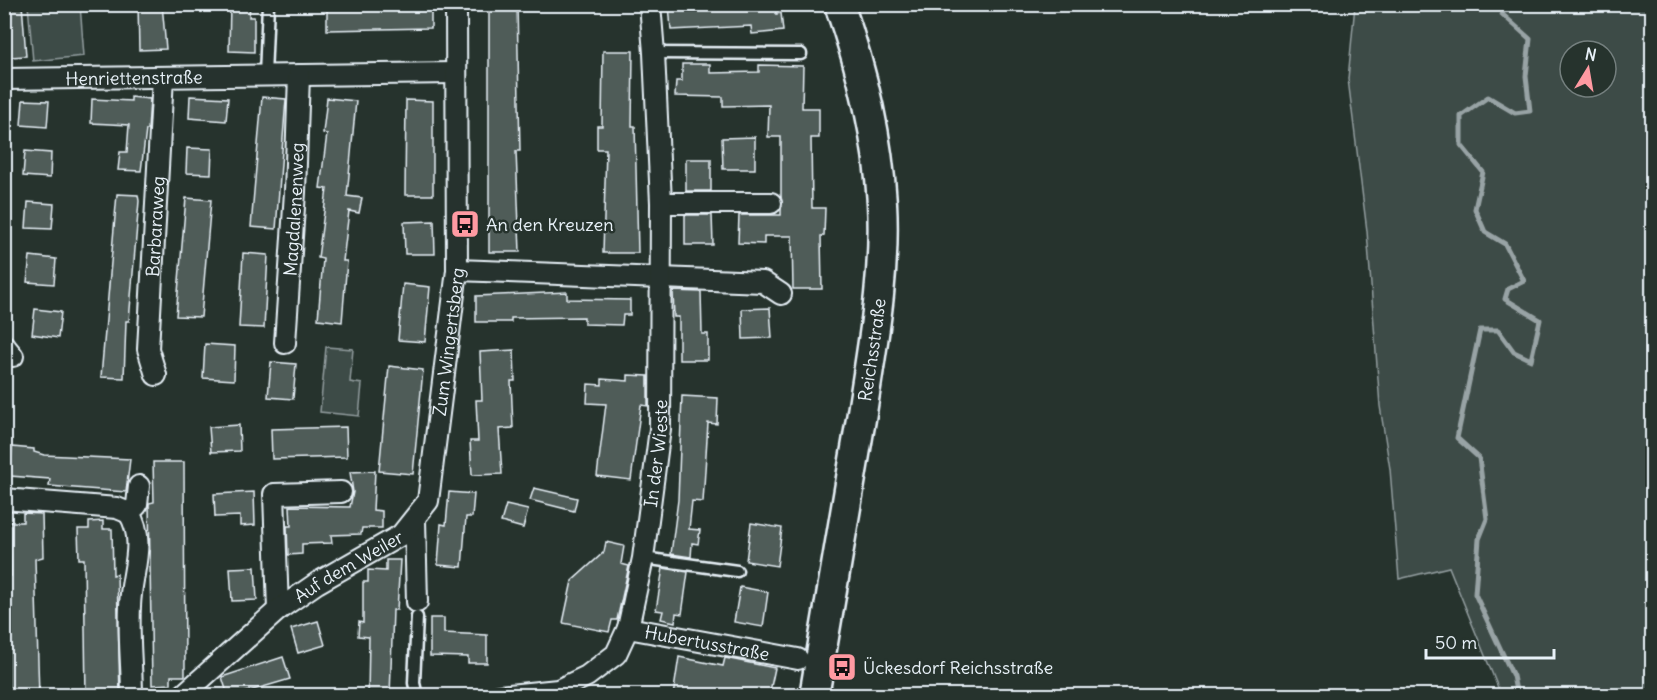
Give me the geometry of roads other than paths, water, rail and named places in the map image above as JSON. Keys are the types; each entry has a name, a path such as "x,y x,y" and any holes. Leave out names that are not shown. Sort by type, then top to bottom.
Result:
{"main road":[{"name":"Reichsstraße","path":"814,696 871,353 883,259 882,202 871,110 862,72 839,4"}],"street":[{"name":"Zum Wingertsberg","path":"417,609 415,520 428,501 457,270 456,4"},
{"name":"In der Wieste","path":"628,628 643,558 660,429 661,203 650,4"},
{"name":"Henriettenstraße","path":"4,80 455,73"},
{"name":"Magdalenenweg","path":"285,343 296,192 299,75"},
{"name":"Barbaraweg","path":"156,375 148,349 163,77"},
{"path":"661,203 771,203"},
{"path":"457,270 763,282 781,294"},
{"path":"129,513 137,505 139,486"},
{"name":"Auf dem Weiler","path":"278,610 274,494 341,492"},
{"path":"4,499 117,508 129,513 137,525 138,564 131,594 132,696"},
{"name":"Auf dem Weiler","path":"182,696 278,610 317,583 401,534 415,520"},
{"name":"Hubertusstraße","path":"499,696 558,690 587,676 616,654 628,628 798,659"}],"lane":[{"path":"265,76 268,4"},
{"path":"654,53 801,54"},
{"path":"643,558 737,571"},
{"name":"Zum Wingertsberg","path":"417,609 414,683 417,696"}],"waterway":[{"path":"1504,4 1502,14 1530,39 1526,76 1530,111 1515,113 1488,97 1461,116 1461,145 1483,172 1475,209 1485,232 1505,244 1524,281 1508,289 1505,299 1540,320 1531,360 1514,352 1498,330 1480,330 1457,438 1479,458 1487,519 1479,539 1475,594 1513,676 1517,696"}],"place":[{"name":"An den Kreuzen","path":"465,224"},
{"name":"Ückesdorf Reichsstraße","path":"842,667"}]}
